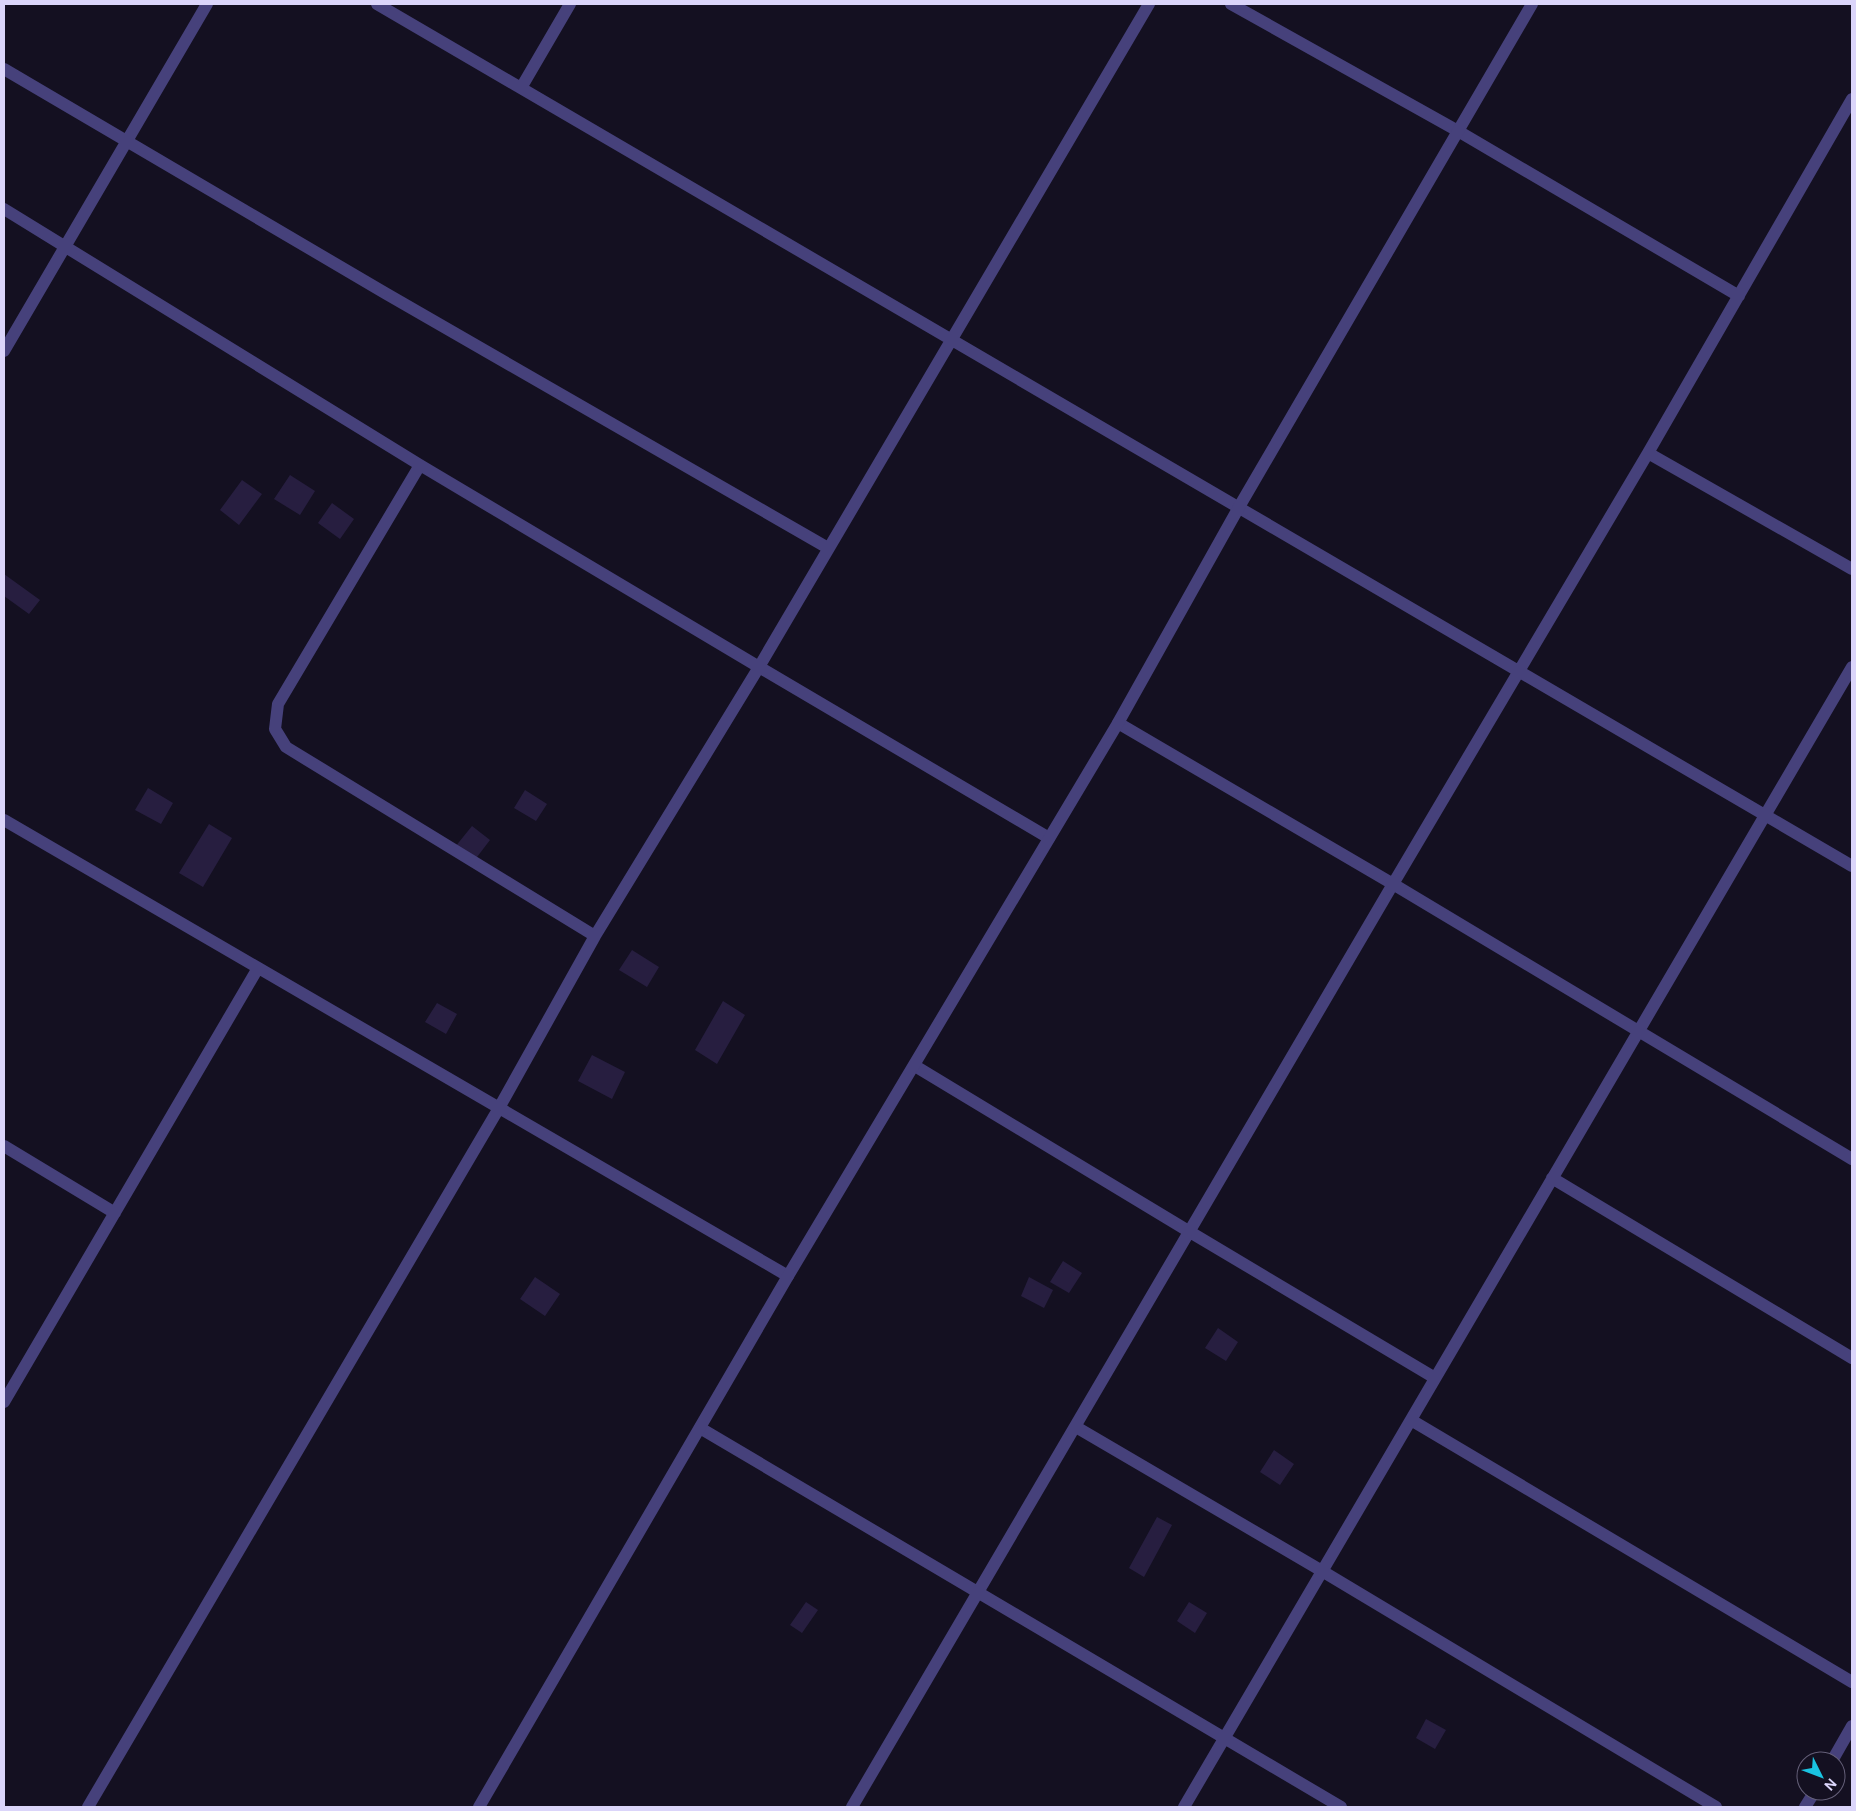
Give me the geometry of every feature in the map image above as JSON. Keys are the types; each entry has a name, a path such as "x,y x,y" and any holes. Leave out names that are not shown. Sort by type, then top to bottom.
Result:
{"street":[{"path":"4,351 207,4"},
{"path":"377,4 1852,866"},
{"path":"521,88 570,4"},
{"path":"88,1807 499,1108 595,936 759,667 1149,4"},
{"path":"1231,4 1458,131 1739,296"},
{"path":"480,1807 788,1276 1118,723 1239,507 1532,4"},
{"path":"4,68 394,298 828,548"},
{"path":"852,1807 1648,453 1852,99"},
{"path":"4,209 420,464 1049,838"},
{"path":"1648,453 1852,569"},
{"path":"420,464 278,704 275,729 286,746 595,936"},
{"path":"1184,1807 1852,667"},
{"path":"1118,723 1639,1030 1852,1159"},
{"path":"4,820 788,1276"},
{"path":"4,1402 258,968"},
{"path":"915,1066 1435,1378"},
{"path":"4,1146 115,1213"},
{"path":"1552,1178 1852,1358"},
{"path":"1410,1420 1852,1682"},
{"path":"1076,1427 1322,1571 1716,1807"},
{"path":"700,1428 1341,1807"},
{"path":"1838,1751 1852,1726"}],"building":[{"path":"290,475 315,491 300,515 274,499"},
{"path":"242,480 262,494 239,525 220,510"},
{"path":"332,503 354,519 340,539 318,523"},
{"path":"4,574 40,600 29,614 4,596"},
{"path":"148,788 173,803 161,824 135,810"},
{"path":"525,790 547,804 536,821 514,808"},
{"path":"209,824 232,838 203,887 179,873"},
{"path":"472,826 490,840 474,861 455,847"},
{"path":"632,950 659,967 647,987 619,970"},
{"path":"723,1001 745,1015 717,1064 695,1050"},
{"path":"437,1003 457,1014 446,1034 425,1022"},
{"path":"592,1055 625,1072 612,1099 578,1081"},
{"path":"1063,1261 1082,1273 1069,1293 1050,1282"},
{"path":"535,1277 560,1294 545,1316 520,1299"},
{"path":"1029,1277 1053,1290 1044,1308 1021,1296"},
{"path":"1218,1328 1238,1342 1226,1361 1205,1348"},
{"path":"1274,1450 1294,1464 1280,1485 1260,1472"},
{"path":"1157,1517 1172,1525 1144,1577 1129,1568"},
{"path":"806,1602 818,1610 802,1633 790,1625"},
{"path":"1189,1602 1207,1613 1195,1633 1177,1621"},
{"path":"1426,1719 1446,1730 1435,1749 1416,1738"}]}
